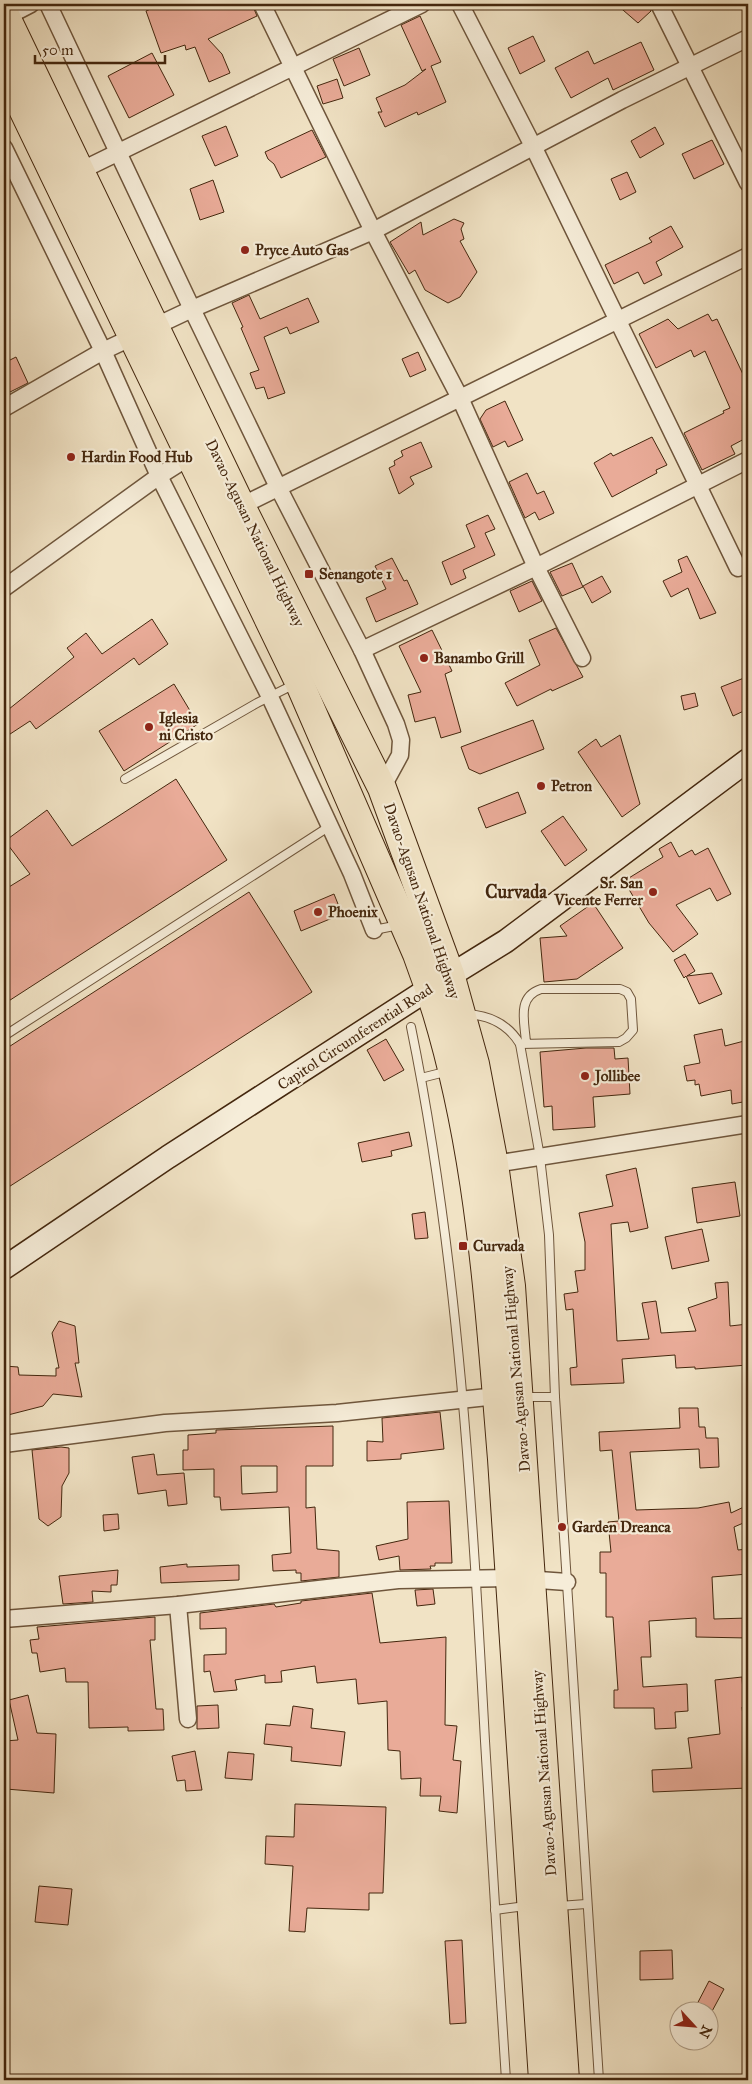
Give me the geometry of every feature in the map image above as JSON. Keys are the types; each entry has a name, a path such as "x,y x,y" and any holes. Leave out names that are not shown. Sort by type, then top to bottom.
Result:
{"highway":[{"name":"Davao-Agusan National Highway","path":"5,15 80,171 143,332 189,457 312,676 382,788 440,981 453,1070 473,1167 487,1287 508,1397"},
{"name":"Davao-Agusan National Highway","path":"9,87 241,506 312,676 365,868 405,924 461,1013 475,1064 494,1164 511,1286 508,1397 542,1906 543,2080"},
{"name":"Davao-Agusan National Highway","path":"542,1906 565,2080"}],"main road":[{"name":"Capitol Circumferential Road","path":"4,1268 168,1157 530,924 748,760"}],"street":[{"path":"5,15 31,4"},
{"path":"48,4 278,487 362,650 401,740 400,755 382,788"},
{"path":"262,4 373,231 460,398 536,567 582,658"},
{"path":"80,171 422,4"},
{"path":"460,4 533,146 738,568"},
{"path":"660,4 748,183"},
{"path":"4,408 103,351 192,309 373,231 533,146 748,38"},
{"path":"4,148 103,351 159,476 270,697 330,826 365,868 374,930"},
{"path":"241,506 617,318 748,256"},
{"path":"4,588 159,476 189,457"},
{"path":"362,650 536,567 748,460"},
{"path":"494,1164 748,1124"},
{"path":"4,1444 165,1423 338,1413 508,1397"},
{"path":"4,1619 178,1605 398,1580 521,1578 567,1582"},
{"path":"178,1605 188,1719"}],"lane":[{"path":"125,779 270,697 312,676"},
{"path":"4,1036 330,826"},
{"path":"374,930 405,924"},
{"path":"461,1013 478,1014 502,1024 523,1043 619,1042 626,1038 633,1030 631,999 627,992 620,988 541,990 527,997 523,1005 523,1043 540,1157 550,1253 555,1397 586,1904 599,2080"},
{"path":"411,1028 438,1180 452,1279 476,1579 506,2080"},
{"path":"421,1078 453,1070"},
{"path":"508,1397 555,1397"},
{"path":"495,1910 586,1904"}],"building":[{"path":"162,4 252,4 257,16 208,39 222,54 230,73 209,82 195,47 186,50 185,45 161,53 146,11"},
{"path":"616,4 649,4 651,11 638,23"},
{"path":"420,16 441,62 431,66 446,102 418,115 417,112 385,127 378,112 382,112 376,98 405,85 426,69 422,71 401,25"},
{"path":"533,36 545,61 520,74 508,48"},
{"path":"641,42 654,70 613,90 608,78 571,98 555,68 588,51 594,64"},
{"path":"359,48 370,75 344,86 333,59"},
{"path":"152,53 174,95 129,118 108,76"},
{"path":"337,79 343,98 323,104 317,86"},
{"path":"226,126 238,156 215,166 202,136"},
{"path":"655,127 664,144 640,158 631,141"},
{"path":"312,130 326,157 281,178 265,152"},
{"path":"712,140 724,164 694,179 682,154"},
{"path":"627,172 636,192 620,200 611,179"},
{"path":"213,180 224,212 200,220 190,189"},
{"path":"454,219 464,223 461,229 464,239 460,241 477,272 460,297 448,303 425,290 415,270 409,274 390,242 421,222 423,235"},
{"path":"671,226 683,247 656,262 662,275 644,284 638,272 614,284 605,265 652,242 649,238"},
{"path":"249,295 260,319 308,298 319,322 290,334 287,327 264,337 285,393 268,399 264,387 256,389 250,373 259,370 232,303"},
{"path":"708,314 712,321 717,319 748,385 748,437 731,446 735,454 702,470 684,433 724,413 723,411 730,408 705,351 694,357 691,350 656,368 639,334 668,319 678,329"},
{"path":"418,352 426,370 410,377 402,359"},
{"path":"16,357 28,383 4,395 4,363"},
{"path":"505,401 523,440 508,447 505,441 493,447 480,419 486,410"},
{"path":"652,437 667,465 656,470 657,473 612,497 594,463 611,453 613,456"},
{"path":"421,442 432,467 410,477 414,484 399,494 389,468 395,465 394,461 403,456 401,451"},
{"path":"527,473 537,494 544,491 554,513 539,520 535,512 525,518 509,482"},
{"path":"488,515 495,529 485,533 495,555 463,570 466,578 451,585 442,562 475,547 466,525"},
{"path":"687,556 716,613 700,619 688,588 671,597 663,581 682,572 678,560"},
{"path":"392,558 404,581 407,580 418,604 376,622 366,598 386,589 375,566"},
{"path":"572,563 583,587 562,596 550,572"},
{"path":"602,576 611,592 592,603 583,586"},
{"path":"532,581 542,601 519,612 510,591"},
{"path":"152,619 168,644 139,665 134,658 36,729 30,721 4,738 4,713 74,657 67,648 86,633 102,654"},
{"path":"556,628 583,677 552,691 551,689 517,706 505,683 540,665 529,640"},
{"path":"432,630 452,671 445,674 461,732 441,738 435,717 415,722 408,695 421,692 399,646"},
{"path":"744,678 748,689 748,709 733,716 721,687"},
{"name":"Iglesia ni Cristo","path":"174,684 198,724 124,771 99,731"},
{"path":"695,693 698,706 684,710 681,696"},
{"path":"533,720 544,749 480,774 469,769 461,747"},
{"path":"620,735 640,804 622,817 578,752 596,739 601,747"},
{"path":"176,779 227,860 4,1004 4,890 30,874 5,841 47,810 72,846"},
{"path":"518,792 526,813 486,828 478,808"},
{"path":"563,816 587,850 565,866 541,831"},
{"path":"671,842 679,857 692,850 695,855 708,848 731,894 717,901 710,888 676,905 698,934 673,952 649,923 624,881 663,857 659,849"},
{"path":"249,892 312,992 4,1190 4,1050"},
{"name":"Phoenix","path":"334,894 342,914 301,931 294,911"},
{"path":"593,903 623,948 577,979 544,982 540,938 567,936 560,926"},
{"path":"685,954 695,971 687,976 712,973 722,994 699,1004 686,976 684,978 674,960"},
{"path":"722,1029 725,1046 748,1040 748,1101 732,1104 731,1090 701,1096 699,1084 695,1085 695,1080 687,1081 684,1066 700,1063 694,1035"},
{"path":"386,1039 404,1070 384,1081 367,1050"},
{"name":"Jollibee","path":"586,1048 614,1048 615,1059 628,1058 630,1094 593,1097 595,1127 553,1130 552,1106 544,1107 540,1052"},
{"path":"409,1132 412,1146 391,1151 392,1156 362,1162 358,1143"},
{"path":"636,1168 648,1228 630,1232 628,1222 611,1224 617,1341 649,1339 642,1303 656,1301 661,1333 696,1331 688,1308 717,1298 715,1283 728,1282 730,1326 748,1324 748,1365 695,1369 695,1367 676,1368 675,1355 622,1359 624,1383 571,1385 570,1368 577,1367 573,1309 566,1310 564,1294 578,1292 575,1271 585,1270 585,1242 579,1213 613,1206 606,1175"},
{"path":"735,1182 740,1216 697,1223 692,1188"},
{"path":"425,1212 428,1238 415,1239 412,1214"},
{"path":"702,1229 709,1261 672,1269 665,1237"},
{"path":"59,1321 75,1326 79,1363 75,1363 82,1397 53,1394 43,1406 4,1416 4,1366 18,1367 19,1375 56,1376 56,1368 59,1368 52,1333"},
{"path":"679,1408 698,1408 699,1427 705,1427 706,1438 718,1438 719,1467 700,1468 699,1449 630,1452 636,1510 698,1508 729,1502 731,1513 748,1505 748,1521 734,1527 738,1550 748,1549 748,1574 712,1577 714,1619 748,1618 748,1638 696,1637 696,1618 649,1621 651,1657 641,1657 643,1687 687,1684 688,1711 675,1712 676,1728 655,1729 654,1708 614,1708 614,1690 618,1690 613,1617 606,1617 606,1573 600,1573 600,1552 611,1552 608,1522 619,1521 612,1450 600,1451 599,1432 680,1428"},
{"path":"440,1412 444,1449 401,1454 401,1459 367,1461 367,1441 383,1442 382,1418"},
{"path":"333,1426 333,1466 306,1466 306,1508 315,1507 317,1549 339,1551 339,1577 301,1581 301,1573 296,1573 296,1570 273,1571 272,1555 291,1553 289,1507 221,1510 220,1497 214,1497 214,1469 183,1470 183,1450 188,1450 188,1435 216,1433 216,1430","holes":["241,1466 277,1466 277,1492 242,1494"]},
{"path":"69,1448 69,1473 62,1486 61,1517 48,1526 39,1519 32,1450"},
{"path":"154,1454 157,1475 184,1473 187,1504 168,1506 166,1490 138,1494 132,1457"},
{"path":"449,1501 452,1563 435,1563 435,1566 430,1566 431,1569 400,1570 399,1556 379,1560 376,1546 408,1539 407,1502"},
{"path":"118,1514 119,1529 104,1531 103,1515"},
{"path":"187,1564 187,1567 239,1565 239,1580 161,1583 160,1567"},
{"path":"118,1570 117,1585 111,1585 111,1592 92,1591 93,1602 63,1604 59,1576"},
{"path":"433,1589 435,1604 417,1606 415,1590"},
{"path":"372,1593 380,1643 446,1637 445,1725 457,1726 453,1760 461,1761 457,1813 439,1811 441,1796 420,1796 421,1778 401,1779 400,1751 388,1750 387,1701 358,1704 356,1679 317,1683 315,1666 281,1671 282,1682 265,1683 265,1675 235,1680 237,1690 214,1692 210,1671 204,1672 204,1655 226,1654 226,1628 200,1629 200,1613 274,1604 276,1607 301,1603 301,1601"},
{"path":"155,1617 155,1640 150,1640 156,1709 163,1709 164,1730 128,1731 128,1727 89,1728 88,1682 66,1682 65,1668 40,1672 37,1653 32,1653 30,1640 39,1639 37,1627"},
{"path":"742,1677 744,1707 742,1707 748,1762 748,1788 653,1792 652,1770 692,1768 688,1738 720,1734 715,1680"},
{"path":"28,1695 37,1733 56,1734 54,1793 6,1789 4,1741 18,1740 9,1700"},
{"path":"218,1705 219,1728 197,1729 197,1706"},
{"path":"293,1706 313,1709 311,1728 345,1732 341,1766 291,1761 292,1747 264,1744 266,1724 290,1726"},
{"path":"195,1751 202,1790 186,1791 185,1780 177,1781 172,1756"},
{"path":"228,1752 254,1754 252,1780 225,1778"},
{"path":"295,1804 386,1807 383,1893 369,1893 369,1910 307,1908 305,1932 289,1931 293,1866 265,1864 266,1836 294,1837"},
{"path":"39,1886 72,1889 68,1925 35,1922"},
{"path":"462,1940 466,2023 450,2024 445,1941"},
{"path":"672,1950 673,1979 640,1980 640,1951"},
{"path":"709,1981 724,1989 717,2002 698,2002"}],"place":[{"name":"Pryce Auto Gas","path":"245,250"},
{"name":"Hardin Food Hub","path":"71,457"},
{"name":"Senangote 1","path":"309,574"},
{"name":"Banambo Grill","path":"424,658"},
{"name":"Iglesia ni Cristo","path":"149,727"},
{"name":"Petron","path":"541,786"},
{"name":"Sr. San Vicente Ferrer","path":"653,892"},
{"name":"Phoenix","path":"318,912"},
{"name":"Jollibee","path":"585,1076"},
{"name":"Curvada","path":"463,1246"},
{"name":"Garden Dreanca","path":"562,1527"}],"district":[{"name":"Curvada","path":"516,892"}]}
